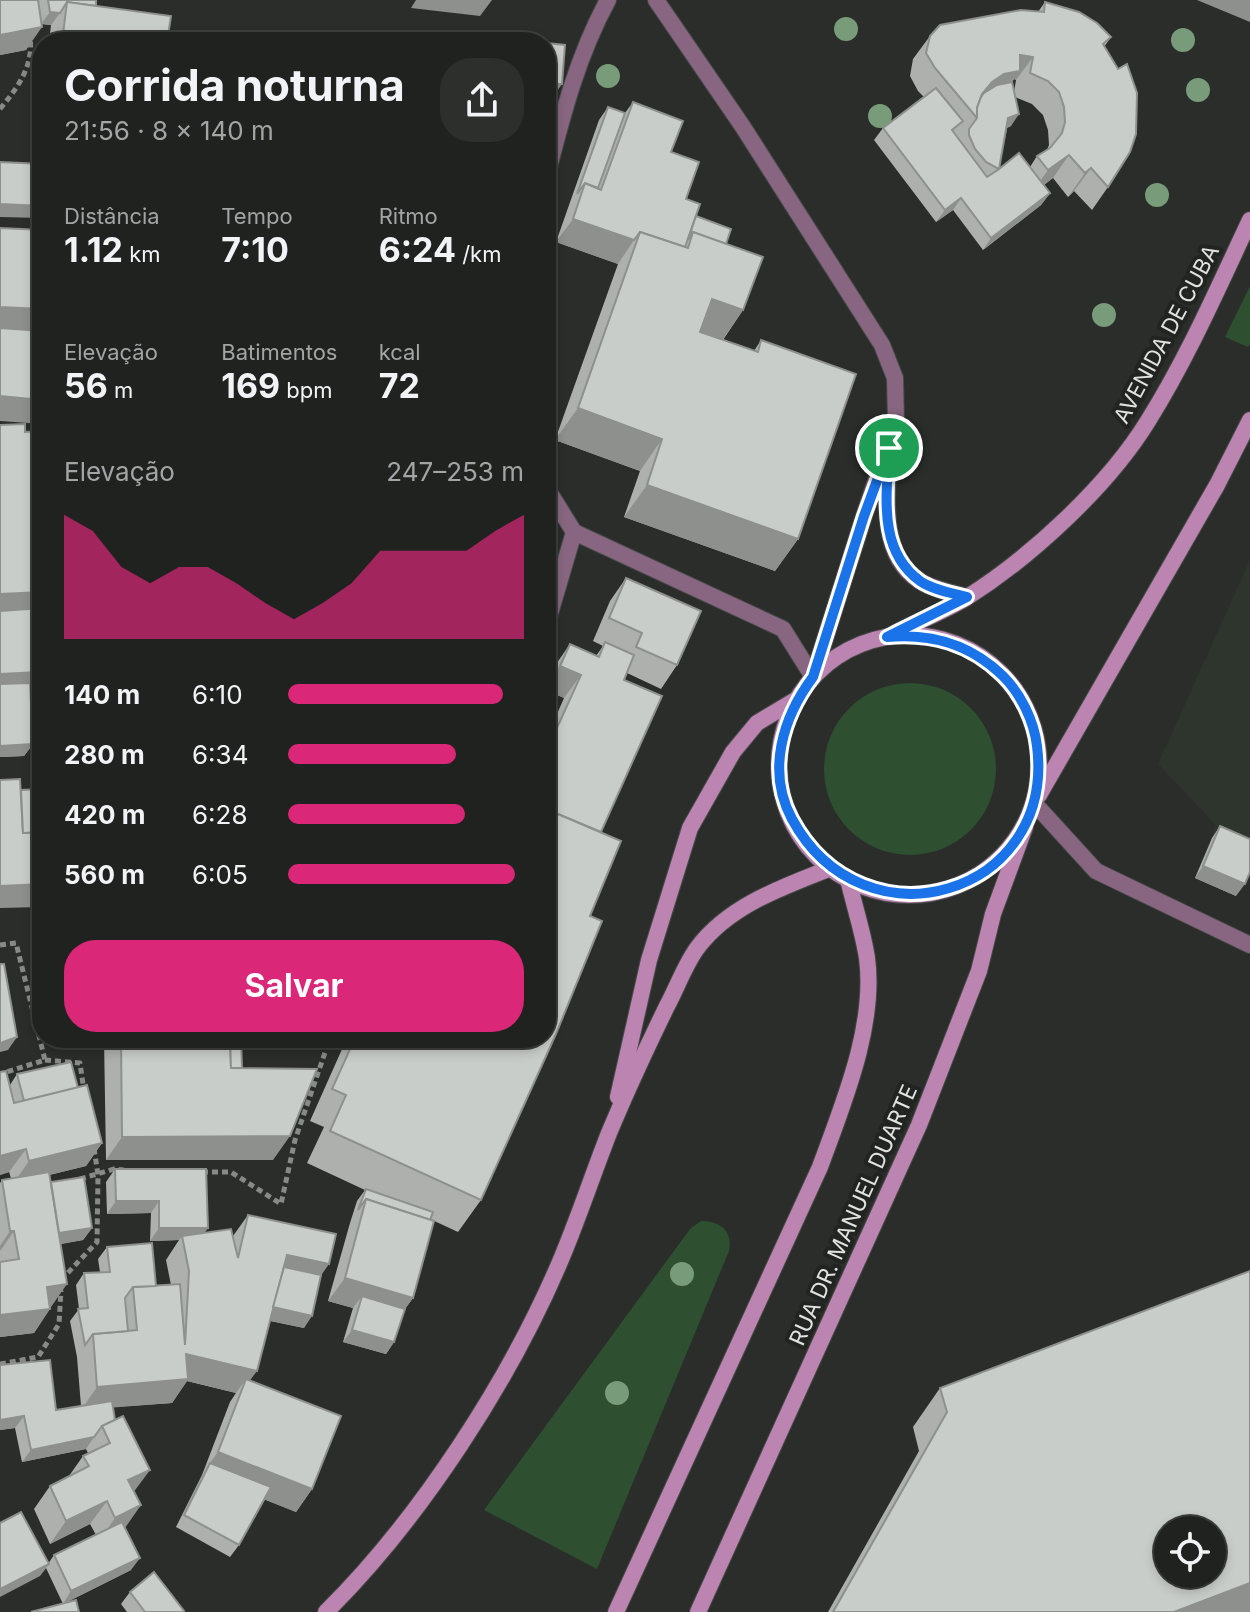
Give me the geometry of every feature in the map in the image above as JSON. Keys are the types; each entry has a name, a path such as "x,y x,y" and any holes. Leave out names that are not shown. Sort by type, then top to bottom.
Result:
{"street":[{"path":"556,140 568,94 589,35 608,0"},
{"path":"656,0 743,127 882,345 895,378 896,422 889,448 813,677"},
{"name":"AVENIDA DE CUBA","path":"887,637 967,597 1045,537 1105,478 1147,422 1196,333 1250,220"},
{"path":"1250,420 1217,485 1034,803 1025,827 994,865 960,885 940,892 892,894 848,879 831,868 803,840 788,812 782,790 780,749 797,699 813,677 836,657 862,643 887,637 929,637 952,642 974,652 1008,681 1030,719 1037,740 1039,760 1034,803 1096,871 1250,945"},
{"path":"889,448 887,517 891,540 902,564 922,582 967,597"},
{"path":"556,503 574,532 783,629 813,677"},
{"path":"556,593 574,532"},
{"path":"610,1131 649,960 690,828 733,752 757,723 797,699"},
{"name":"RUA DR. MANUEL DUARTE","path":"698,1612 919,1125 979,971 993,914 1025,827"},
{"path":"326,1612 401,1526 464,1439 513,1358 562,1258 610,1131 697,948 724,921 751,902 831,868"},
{"path":"616,1612 820,1167 839,1116 855,1064 868,1000 867,957 848,879"}],"path":[{"path":"0,109 19,86 32,53 29,26"},
{"path":"0,945 16,943 32,1008"},
{"path":"42,1048 45,1060"},
{"path":"187,1171 231,1172 281,1204 295,1140 327,1048"},
{"path":"0,1074 45,1060 80,1063 87,1105"},
{"path":"0,1364 38,1357 59,1324 61,1280 97,1242 98,1175 93,1147"},
{"path":"76,1180 114,1169 129,1170"}],"shaded area":[{"path":"1250,560 1250,855 1212,838 1215,824 1158,764"}],"green space":[{"path":"1250,286 1250,344 1248,347 1225,337"},
{"path":"910,683 943,689 971,708 990,736 996,769 990,802 971,830 943,849 910,855 877,849 849,830 830,802 824,769 830,736 849,708 877,689"},
{"path":"701,1221 724,1228 729,1238 729,1251 597,1569 484,1510 690,1229"}],"building":[{"path":"0,0 38,0 42,27 0,35"},
{"path":"48,0 96,0 96,6 67,2 60,13 50,12"},
{"path":"67,2 171,16 169,32 63,32"},
{"path":"1045,2 1079,12 1097,23 1111,37 1103,44 1118,69 1127,64 1137,93 1136,134 1130,152 1108,187 1091,168 1085,173 1069,155 1048,170 1037,156 1050,148 1062,133 1065,122 1059,92 1048,81 1030,73 1033,57 1020,55 1020,71 1004,74 992,82 982,94 977,118 926,53 930,36 940,25 1021,10 1044,12"},
{"path":"556,44 565,45 562,84 556,84"},
{"path":"1012,82 1019,114 1008,118 999,169 986,162 975,149 969,129 977,118 977,108 984,93 997,85"},
{"path":"936,88 963,121 952,130 987,177 1019,153 1050,193 991,238 961,198 945,210 883,128"},
{"path":"633,102 683,121 671,152 699,162 686,199 700,204 685,247 640,232 634,240 573,219 585,183 601,190"},
{"path":"608,107 625,113 598,188 585,183 577,194"},
{"path":"0,162 32,164 32,206 0,204"},
{"path":"696,216 731,229 726,244 693,232 688,240"},
{"path":"0,228 32,230 32,309 0,307"},
{"path":"640,232 688,248 693,232 763,257 743,310 712,299 700,332 758,352 761,340 856,374 798,539 647,485 662,439 578,408"},
{"path":"0,328 32,330 32,399 0,396"},
{"path":"25,424 25,432 32,432 32,592 0,594 0,425"},
{"path":"626,578 701,611 677,665 636,647 642,633 609,618"},
{"path":"32,609 32,672 0,674 0,611"},
{"path":"605,642 634,655 624,680 662,696 601,832 556,813 556,730 581,675 560,666 570,644 599,657"},
{"path":"30,683 32,744 0,746 0,684"},
{"path":"20,779 23,833 32,833 32,884 0,886 0,780"},
{"path":"32,789 32,833 23,833 21,790"},
{"path":"556,813 621,841 590,916 602,921 556,1034"},
{"path":"1220,826 1250,839 1250,872 1245,884 1203,866"},
{"path":"0,964 4,964 17,1037 0,1043"},
{"path":"121,1048 230,1048 231,1068 317,1069 290,1136 122,1137"},
{"path":"230,1048 241,1048 242,1068 231,1068"},
{"path":"350,1048 550,1048 481,1200 330,1131 346,1095 332,1089"},
{"path":"71,1062 78,1088 24,1101 17,1074"},
{"path":"6,1071 14,1103 87,1085 102,1143 29,1161 26,1149 0,1156 0,1072"},
{"path":"115,1169 206,1169 208,1228 159,1228 159,1201 116,1201"},
{"path":"49,1172 67,1284 47,1287 50,1309 0,1315 0,1262 19,1259 14,1231 10,1231 2,1180"},
{"path":"84,1177 92,1228 59,1233 51,1182"},
{"path":"366,1189 433,1212 430,1220 366,1199 358,1210"},
{"path":"366,1199 434,1221 413,1298 345,1278"},
{"path":"248,1215 336,1234 329,1264 287,1255 257,1371 186,1354 188,1379 97,1387 93,1334 137,1330 133,1287 180,1284 185,1345 189,1271 182,1236 231,1229 238,1258"},
{"path":"152,1243 156,1286 133,1287 125,1298 128,1331 93,1334 85,1345 78,1309 88,1308 84,1273 110,1272 107,1247"},
{"path":"284,1267 321,1275 312,1316 273,1307"},
{"path":"1250,1271 1250,1583 1174,1612 833,1612 947,1412 940,1388"},
{"path":"362,1296 405,1309 394,1342 352,1330"},
{"path":"50,1360 56,1410 112,1401 115,1420 102,1426 94,1437 31,1450 24,1416 0,1420 0,1365"},
{"path":"246,1379 341,1416 312,1489 218,1452"},
{"path":"123,1416 150,1470 128,1480 141,1505 115,1518 107,1501 66,1521 50,1486 89,1466 83,1456 110,1443 102,1426"},
{"path":"210,1463 271,1487 239,1545 184,1515"},
{"path":"21,1512 49,1564 0,1589 0,1523"},
{"path":"122,1522 140,1558 71,1591 54,1555"},
{"path":"154,1572 183,1612 145,1612 130,1592"},
{"path":"76,1600 79,1612 31,1612"}],"route":[{"path":"889,448 887,517 891,540 902,564 922,582 967,597 887,637 904,635 952,642 992,665 1021,699 1037,740 1039,760 1034,803 1025,827 994,865 960,885 916,895 872,889 848,879 817,855 803,840 788,812 779,763 783,733 797,699 813,677 833,619 838,594 889,448"}]}
